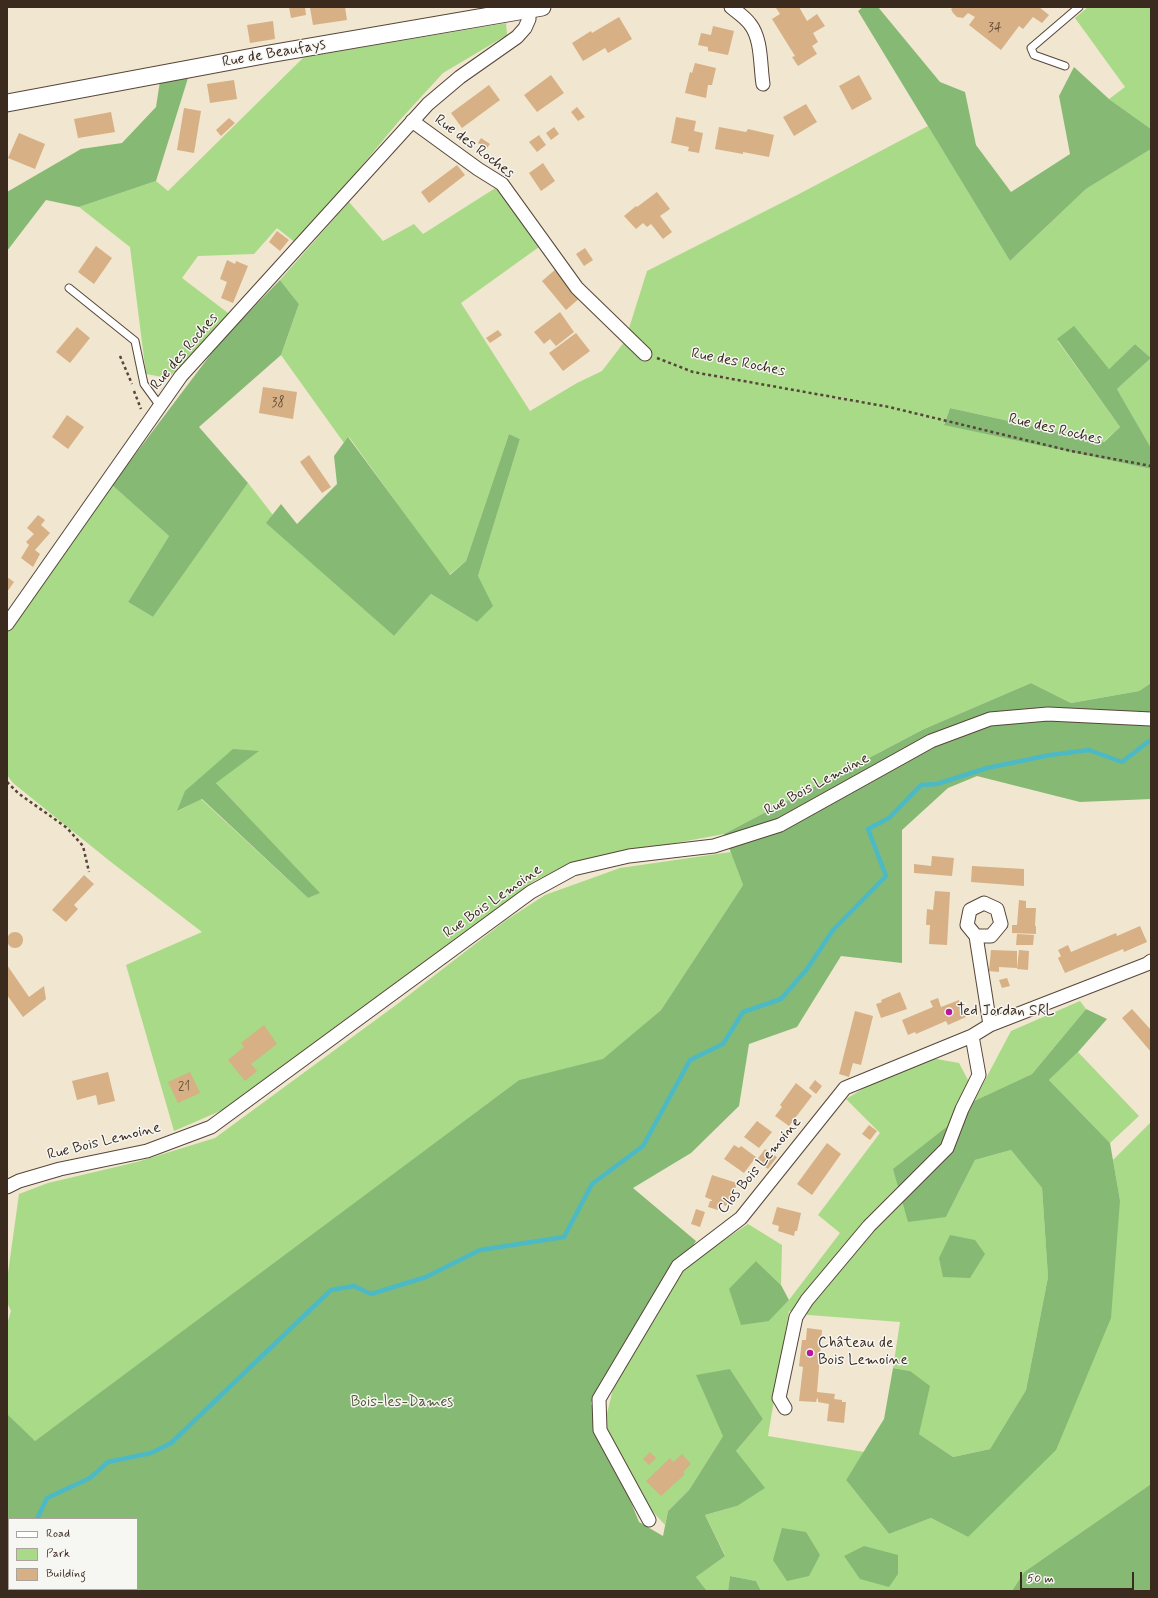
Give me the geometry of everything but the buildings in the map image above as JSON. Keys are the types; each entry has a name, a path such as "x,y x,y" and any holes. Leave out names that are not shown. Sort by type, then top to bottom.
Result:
{"street":[{"path":"731,7 749,23 754,31 758,41 763,84"},
{"name":"Rue de Beaufays","path":"7,103 276,53 536,8"},
{"name":"Rue des Roches","path":"7,624 181,376 412,120 455,81 517,37 525,28 536,8"},
{"name":"Rue des Roches","path":"412,120 478,169 502,184 577,288 645,354"},
{"name":"Rue Bois Lemoine","path":"7,1187 19,1181 60,1169 147,1151 211,1128 531,892 573,869 629,856 714,846 780,825 931,741 990,719 1048,714 1151,719"},
{"path":"976,936 990,1025"},
{"name":"Clos Bois Lemoine","path":"649,1520 600,1430 599,1399 678,1266 741,1218 845,1088 972,1036 990,1025 1147,964 1151,961"},
{"path":"785,1408 779,1398 796,1317 807,1300 869,1226 947,1148 962,1109 979,1075 972,1036"}],"lane":[{"path":"1065,66 1034,55 1030,48 1079,7"},
{"path":"69,288 134,341 144,384 160,406"}],"path":[{"name":"Rue des Roches","path":"645,354 693,372 889,407 1071,452 1151,466"},
{"path":"7,782 18,793 67,828 83,846 89,872"}],"green space":[{"path":"863,7 878,7 940,82 965,92 976,145 1011,192 1070,154 1059,96 1074,67 1109,99 1151,129 1151,149 1086,189 1010,261 858,11"},
{"path":"1088,7 1151,7 1151,129 1109,99 1125,87 1075,18"},
{"path":"506,23 507,35 443,73 399,121 297,244 277,228 254,254 198,256 182,278 232,316 168,378 146,374 130,247 79,207 156,181 168,191 304,57"},
{"path":"188,78 156,181 79,207 46,200 7,251 7,192 81,149 122,143 156,107 160,81"},
{"path":"928,126 1010,261 1086,189 1151,149 1151,358 1135,344 1109,369 1057,340 1120,427 1103,442 950,408 944,424 1151,469 1151,683 1139,691 1071,703 1031,683 924,729 724,834 573,862 534,881 234,1105 174,1131 126,965 202,932 111,862 13,783 7,775 7,630 112,485 169,536 128,602 153,617 248,483 273,515 267,523 394,636 431,594 477,622 478,576 520,439 509,434 466,561 449,575 349,437 344,443 281,355 299,304 280,280 349,202 383,241 414,224 423,234 497,187 539,247 461,303 530,411 577,383 602,371 625,341 647,271 799,194","holes":["259,751 216,783 319,893 308,898 201,799 178,811"]},
{"path":"280,280 299,304 281,355 199,427 248,483 153,617 128,602 169,536 112,485 220,342"},
{"path":"1074,326 1109,369 1135,344 1151,358 1117,389 1151,448 1151,469 944,425 950,408 1104,442 1120,427 1057,339"},
{"path":"1151,358 1151,448 1117,389"},
{"path":"509,434 520,439 478,576 493,606 477,622 431,594 394,636 266,523 281,504 297,524 337,484 334,456 348,437 450,575 466,561"},
{"name":"Bois-les-Dames","path":"1031,683 1071,703 1139,691 1151,683 1151,799 1080,802 977,776 948,788 902,830 902,963 841,956 797,1027 749,1044 739,1106 691,1153 633,1188 696,1241 591,1403 639,1522 663,1536 668,1511 689,1490 723,1436 696,1375 730,1369 763,1419 736,1451 765,1488 737,1506 705,1515 725,1556 696,1577 707,1591 7,1591 7,1414 35,1441 519,1080 603,1059 661,1010 743,885 724,834 924,729"},
{"path":"233,749 259,751 216,783 320,893 308,898 202,799 177,811 185,791"},
{"path":"731,852 743,885 661,1010 603,1060 519,1080 34,1442 7,1414 7,1324 11,1311 7,1302 7,1280 19,1194 48,1183 137,1162 215,1138 396,1005 505,921 545,895 620,868"},
{"path":"1080,1001 1086,1009 1032,1074 974,1101 1011,1031"},
{"path":"1086,1009 1107,1019 1078,1052 1049,1080 1110,1143 1120,1200 1111,1318 1056,1450 968,1537 931,1518 889,1534 846,1480 884,1419 893,1368 910,1371 930,1386 919,1434 953,1457 990,1449 1026,1390 1048,1277 1042,1188 1011,1150 975,1160 946,1217 908,1222 893,1169 958,1118 974,1101 1032,1074"},
{"path":"1078,1052 1139,1116 1110,1143 1049,1080"},
{"path":"931,1058 959,1063 969,1082 946,1217 975,1160 1011,1150 1042,1188 1048,1277 1026,1390 990,1449 953,1457 919,1434 910,1371 893,1368 900,1322 809,1315 789,1311 768,1436 864,1452 846,1480 889,1534 931,1518 968,1537 1120,1200 1113,1160 1151,1122 1151,1484 1024,1572 1012,1591 761,1591 756,1581 730,1576 728,1591 707,1591 696,1577 725,1555 705,1515 737,1506 736,1451 763,1419 730,1369 723,1436 689,1490 668,1511 665,1525 640,1498 604,1426 613,1389 687,1265 748,1224 782,1245 781,1285 756,1261 769,1321 789,1300 840,1233 818,1215 880,1133 846,1099 871,1084"},
{"path":"950,1235 975,1240 985,1254 970,1278 943,1277 939,1258"},
{"path":"756,1261 781,1285 789,1300 769,1321 741,1325 729,1289"},
{"path":"1151,1484 1151,1591 1012,1591 1024,1572"},
{"path":"782,1528 806,1532 820,1555 809,1576 787,1581 773,1560"},
{"path":"864,1546 898,1555 898,1574 889,1587 860,1579 844,1556"},
{"path":"730,1576 756,1581 761,1591 728,1591"}],"waterway":[{"path":"37,1518 47,1498 90,1478 108,1462 151,1453 171,1443 331,1290 354,1286 371,1294 426,1277 480,1250 564,1237 592,1184 643,1146 690,1060 723,1044 743,1012 781,999 807,969 833,930 886,876 868,829 889,818 921,785 937,784 987,768 1050,755 1089,750 1122,762 1149,741"}],"place":[{"name":"Ted Jordan SRL","path":"949,1012"},
{"name":"Château de Bois Lemoine","path":"810,1353"}]}
